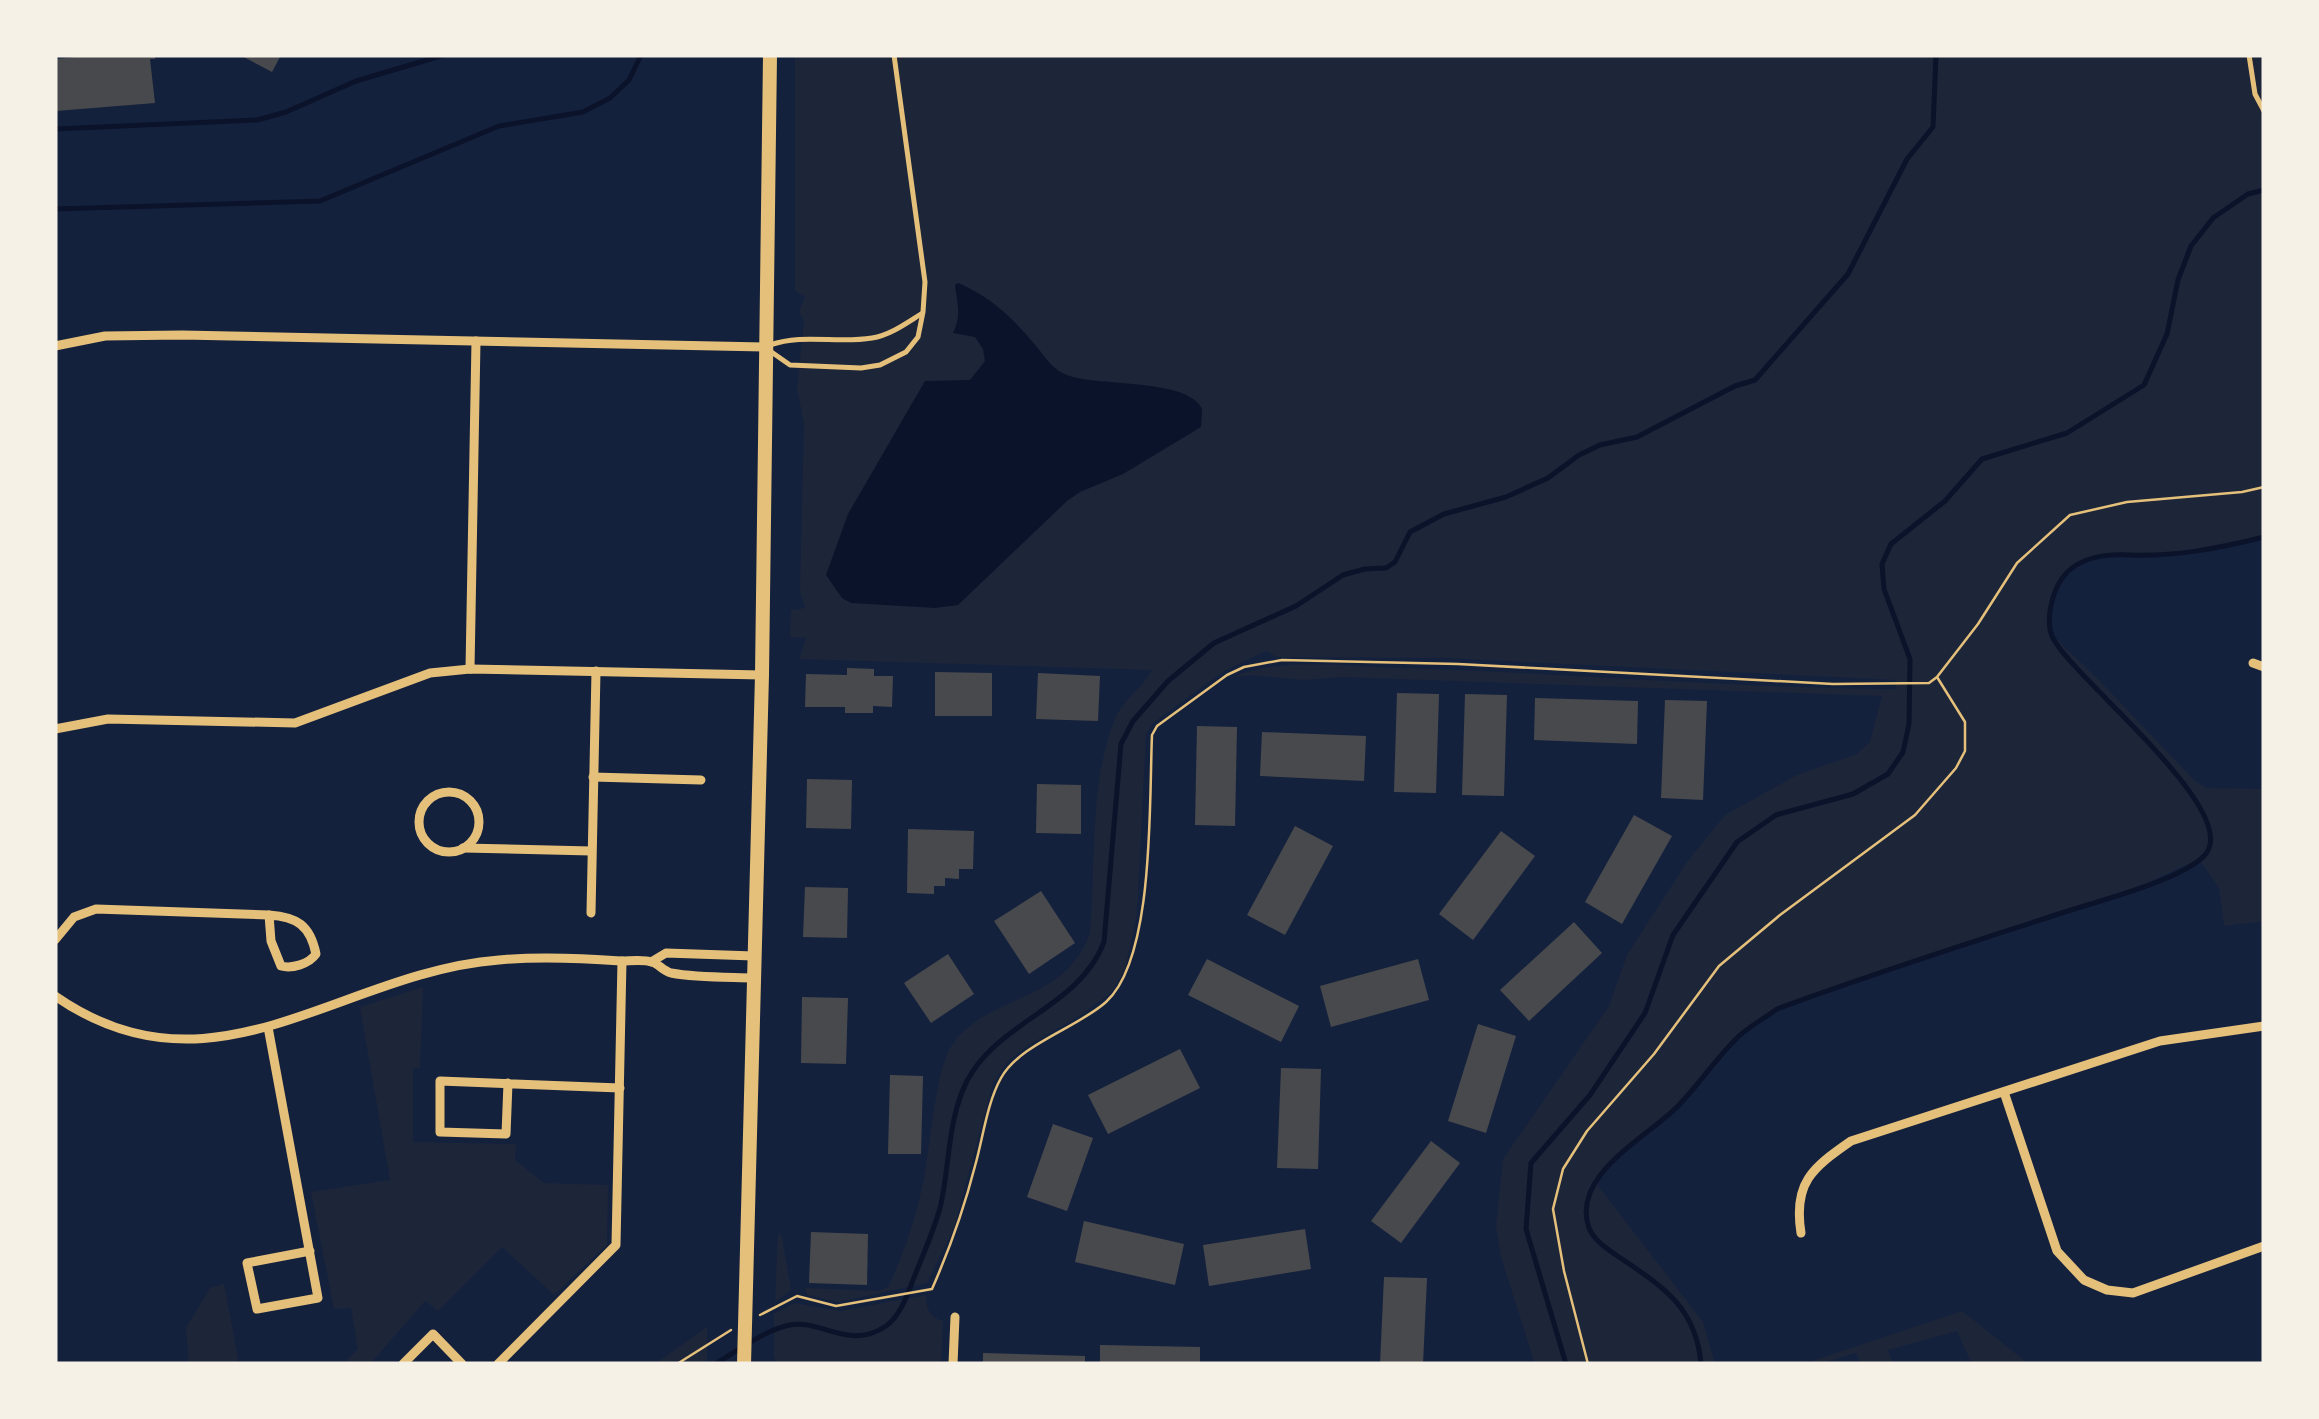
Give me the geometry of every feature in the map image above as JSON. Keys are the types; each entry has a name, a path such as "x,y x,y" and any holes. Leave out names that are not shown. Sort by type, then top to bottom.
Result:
{"main road":[{"path":"744,1363 762,675 770,55"}],"street":[{"path":"55,346 118,336 764,348"},
{"path":"470,668 476,341"},
{"path":"55,728 108,719 296,723 430,673 470,668 762,675"},
{"path":"591,914 596,671"},
{"path":"594,777 701,780"},
{"path":"463,848 478,836 478,807 461,795 434,796 420,810 420,832 434,847 463,848 591,852"},
{"path":"55,940 74,917 96,910 268,915 298,919 308,929 316,954 312,960 288,968 280,966 271,941 268,915"},
{"path":"651,962 666,953 754,956"},
{"path":"55,996 92,1018 152,1037 213,1039 268,1027 456,966 535,958 651,962 667,973 755,978"},
{"path":"498,1364 616,1245 622,961"},
{"path":"1801,1233 1796,1205 1808,1178 1825,1159 1851,1141 2160,1041 2264,1026"},
{"path":"268,1027 310,1251 318,1298 257,1310 248,1263 310,1251"},
{"path":"508,1084 506,1134 440,1132 440,1080 620,1088"},
{"path":"2004,1092 2058,1252 2084,1280 2107,1290 2133,1292 2264,1246"},
{"path":"954,1364 956,1317"},
{"path":"403,1364 433,1334 462,1364"}],"lane":[{"path":"764,348 790,365 861,368 880,365 906,352 918,337 925,282 894,55"},
{"path":"2249,55 2254,94 2264,110"},
{"path":"764,348 790,338 876,338 924,312"}],"path":[{"path":"777,1307 798,1296 836,1306 932,1289 959,1227 999,1081 1022,1056 1095,1010 1121,986 1130,966 1140,925 1152,735 1156,726 1227,675 1266,662 1302,661 1919,684 1937,677 1978,624 2017,563 2070,514 2127,502 2264,487"},
{"path":"1588,1364 1552,1209 1563,1169 1587,1131 1654,1054 1719,966 1780,914 1915,816 1956,768 1965,751 1965,722 1937,677"},
{"path":"677,1364 712,1339"}],"shaded area":[{"path":"795,55 2264,55 2264,537 2155,556 2119,554 2091,558 2068,571 2061,580 2050,633 2194,780 2206,788 2264,789 2264,921 2224,926 2219,888 2199,859 2132,890 1777,1009 1740,1035 1676,1108 1612,1160 1596,1183 1703,1322 1715,1364 1535,1364 1501,1257 1496,1226 1503,1159 1609,1006 1627,955 1687,862 1725,815 1797,775 1857,754 1870,742 1882,696 1342,677 1234,677 1272,667 1316,664 1833,688 1895,689 1896,680 1444,658 1277,657 1266,651 1224,671 1153,723 1146,734 1137,914 1125,969 1112,992 1026,1047 1008,1061 993,1083 954,1228 927,1283 838,1302 807,1295 805,1288 879,1291 888,1287 917,1207 938,1089 952,1045 985,1016 1063,974 1078,956 1090,933 1097,796 1107,743 1119,712 1152,670 799,659 806,638 790,637 791,610 805,608 800,592 804,424 797,388 804,321 799,312 805,296 795,291"},
{"path":"958,283 1001,309 1059,371 1084,379 1181,393 1194,399 1202,409 1201,427 1123,474 1067,501 958,605 935,608 851,603 842,598 826,575 848,514 925,381 970,380 985,361 975,337 953,333 958,314"},
{"path":"423,987 420,1068 413,1069 413,1142 516,1144 515,1160 544,1183 608,1185 607,1245 554,1295 502,1247 438,1311 425,1301 370,1364 343,1364 358,1349 351,1308 334,1309 311,1192 390,1180 360,1007"},
{"path":"778,1233 782,1237 791,1290 775,1302"},
{"path":"224,1284 239,1364 189,1364 186,1328 210,1288"},
{"path":"926,1295 929,1311 943,1321 941,1364 777,1364 774,1314 794,1303 840,1311"},
{"path":"1962,1311 2029,1364 1972,1364 1957,1331 1888,1350 1893,1364 1861,1364 1856,1353 1819,1364 1803,1364"},
{"path":"707,1327 707,1360 700,1364 655,1364"}],"building":[{"path":"155,55 155,59 150,59 155,103 56,111 55,59"},
{"path":"240,55 281,55 272,72"},
{"path":"847,668 874,669 874,676 893,676 892,707 873,706 873,713 845,713 845,707 805,707 806,674 847,675"},
{"path":"935,672 992,673 992,716 935,716"},
{"path":"1038,673 1100,676 1098,721 1036,719"},
{"path":"1397,693 1439,694 1436,793 1394,792"},
{"path":"1465,694 1507,695 1504,796 1462,795"},
{"path":"1535,698 1638,701 1637,744 1534,740"},
{"path":"1665,700 1707,701 1703,800 1661,798"},
{"path":"1197,726 1237,727 1235,826 1195,825"},
{"path":"1262,732 1366,736 1364,781 1260,776"},
{"path":"807,779 852,780 851,829 806,828"},
{"path":"1037,784 1081,785 1081,834 1036,833"},
{"path":"1634,815 1672,836 1622,924 1585,902"},
{"path":"1295,826 1333,846 1285,935 1247,915"},
{"path":"908,829 974,831 973,869 959,869 959,879 945,878 945,886 934,886 934,894 907,893"},
{"path":"1501,831 1535,856 1473,940 1439,914"},
{"path":"805,887 848,888 847,938 803,937"},
{"path":"1041,891 1075,943 1029,974 994,921"},
{"path":"1574,922 1602,953 1529,1021 1500,990"},
{"path":"948,954 974,994 931,1023 904,983"},
{"path":"1207,959 1299,1006 1281,1042 1188,995"},
{"path":"1418,959 1429,1000 1331,1027 1320,986"},
{"path":"802,997 848,998 846,1064 801,1063"},
{"path":"1478,1024 1516,1036 1486,1133 1448,1121"},
{"path":"1180,1049 1200,1088 1108,1134 1088,1095"},
{"path":"1281,1068 1321,1069 1318,1169 1277,1168"},
{"path":"890,1075 923,1076 921,1154 888,1154"},
{"path":"1053,1124 1093,1138 1067,1211 1027,1197"},
{"path":"1431,1141 1460,1163 1401,1243 1371,1221"},
{"path":"1084,1221 1184,1244 1175,1285 1075,1262"},
{"path":"1305,1229 1311,1269 1209,1286 1203,1245"},
{"path":"811,1232 868,1234 867,1285 809,1283"},
{"path":"1384,1277 1427,1278 1423,1364 1380,1364"},
{"path":"1100,1345 1200,1347 1200,1364 1100,1364"},
{"path":"983,1353 1085,1356 1085,1364 983,1364"}],"waterway":[{"path":"55,129 257,120 286,112 356,81 444,55"},
{"path":"55,209 320,201 499,126 583,112 610,98 629,80 641,55"},
{"path":"715,1364 761,1336 790,1325 860,1336 886,1326 899,1311 940,1208 952,1128 967,1081 998,1043 1077,983 1104,942 1121,744 1133,721 1168,681 1214,643 1296,606 1343,575 1386,568 1395,562 1410,532 1444,514 1506,497 1548,478 1600,445 1637,437 1735,386 1755,380 1848,274 1907,159 1933,127 1936,55"},
{"path":"1566,1364 1526,1229 1531,1163 1590,1095 1645,1013 1673,935 1737,842 1776,815 1853,794 1888,774 1903,752 1909,724 1910,659 1884,589 1882,564 1891,544 1945,501 1982,459 2067,433 2144,385 2167,334 2178,280 2191,246 2213,218 2248,194 2264,190"},
{"path":"1701,1364 1698,1344 1684,1311 1661,1287 1604,1247 1591,1232 1586,1208 1601,1174 1679,1105 1739,1036 1777,1009 2141,888 2178,873 2204,856 2211,836 2201,809 2150,745 2065,655 2052,636 2050,610 2064,576 2079,563 2108,555 2180,553 2264,537"}]}
